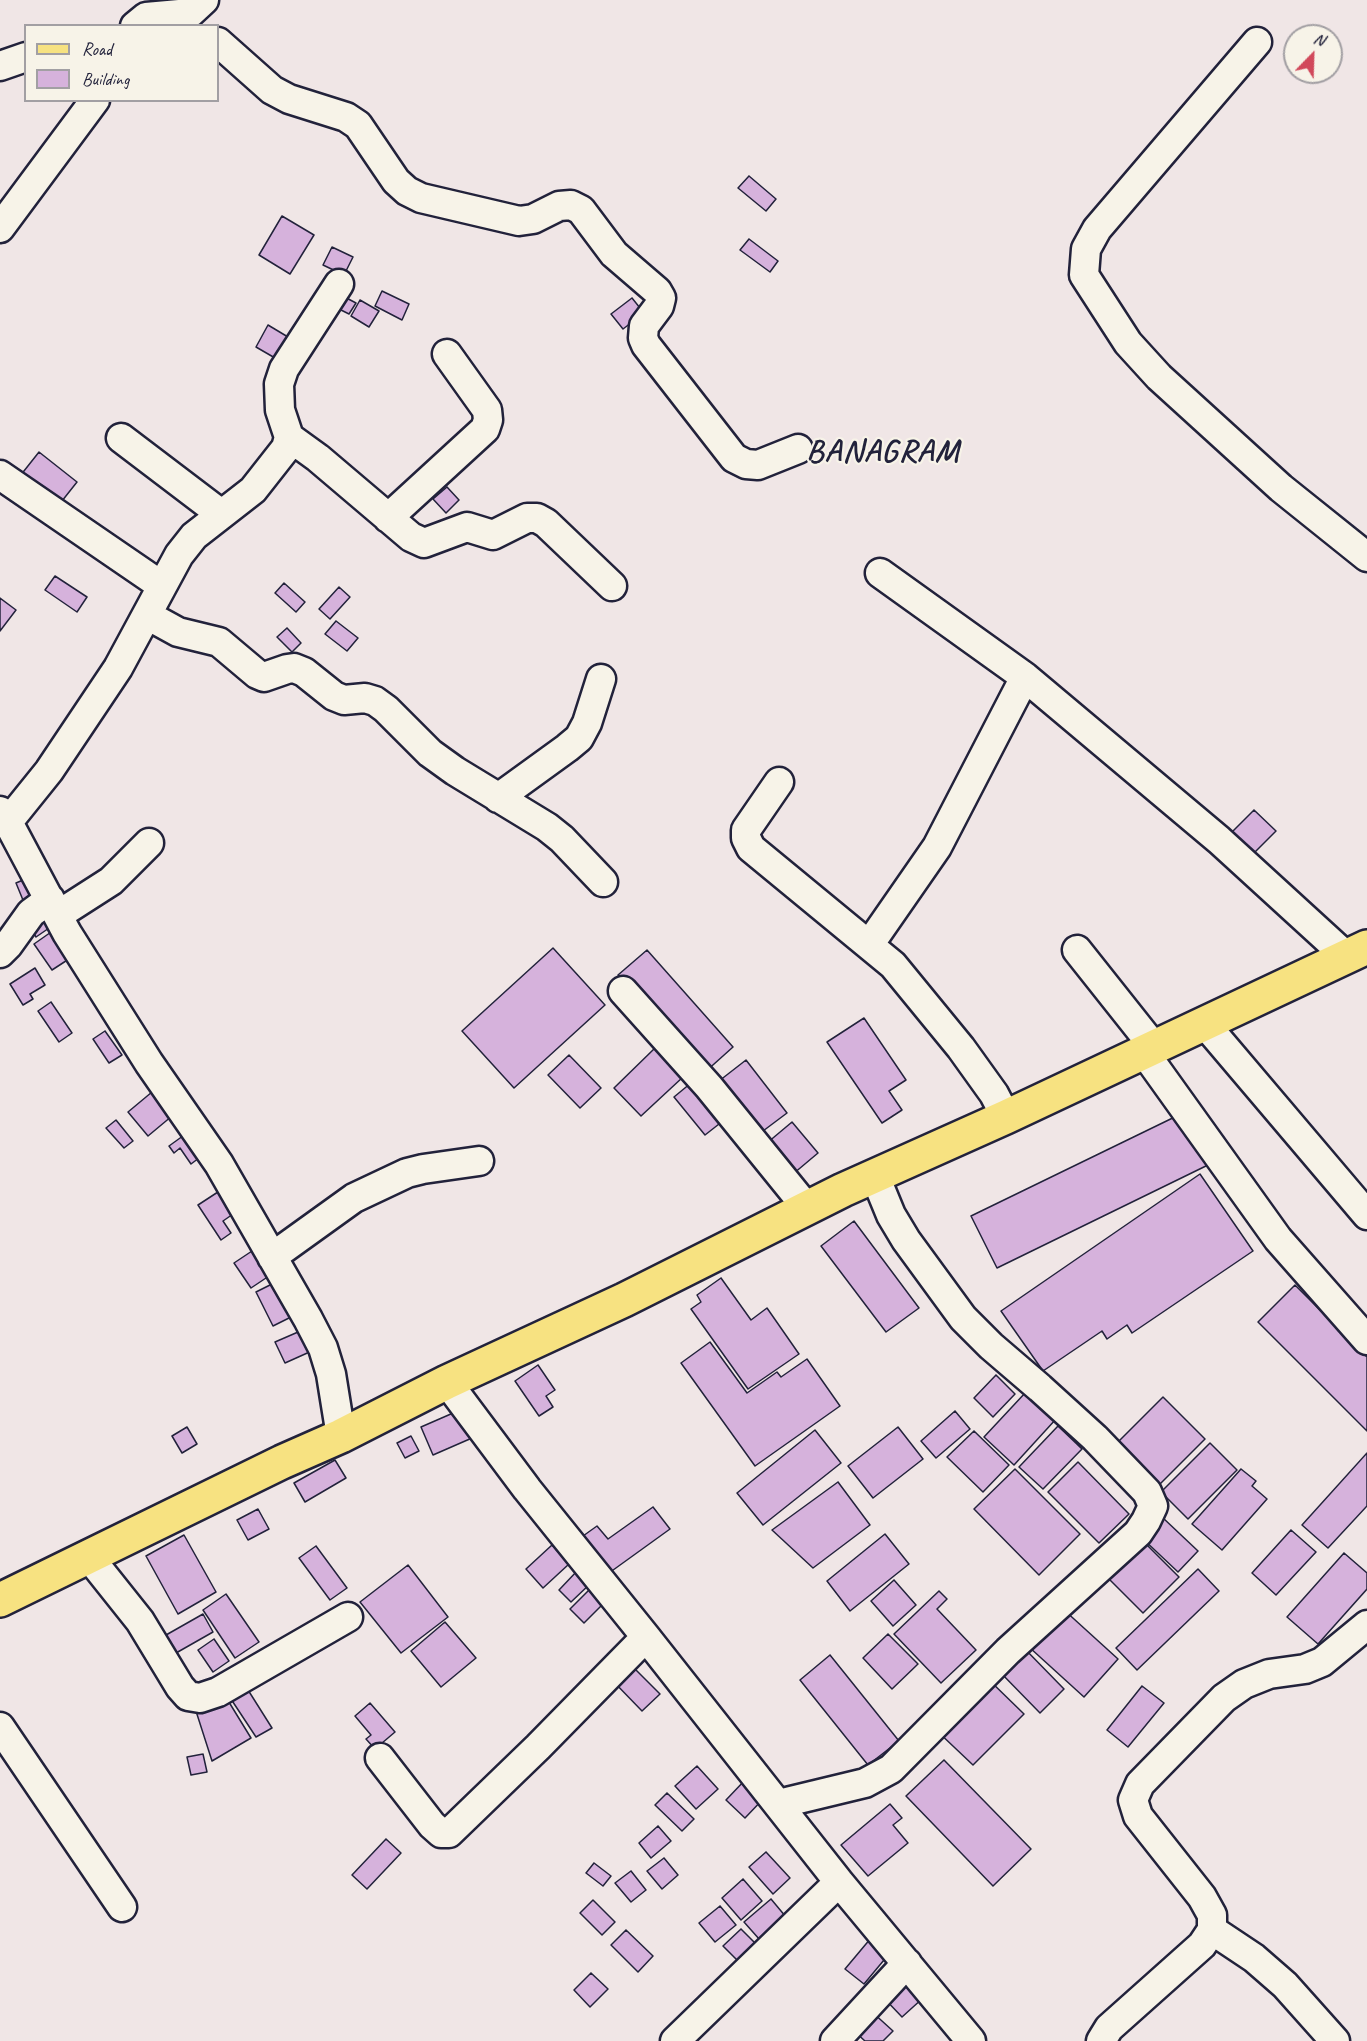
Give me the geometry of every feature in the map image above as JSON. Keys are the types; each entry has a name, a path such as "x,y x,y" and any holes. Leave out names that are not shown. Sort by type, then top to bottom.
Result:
{"main road":[{"path":"0,1600 282,1462 341,1436 447,1382 624,1300 807,1208 1357,952"}],"street":[{"path":"143,14 196,13"},
{"path":"1257,42 1097,229 1086,249 1084,275 1128,343 1159,377 1281,488 1367,557"},
{"path":"219,43 272,90 289,99 346,117 358,125 396,181 407,191 421,198 519,221 533,219 560,206 571,205 581,210 614,254 657,291 661,298 659,306 644,326 643,338 646,345 735,458 746,464 758,465 798,449"},
{"path":"0,66 24,58"},
{"path":"0,228 94,102"},
{"path":"339,284 284,369 279,384 280,410 289,437 286,448 253,490 194,536 179,555 118,668 49,771 4,817 67,933 149,1063 219,1164 308,1319 331,1374 341,1436"},
{"path":"388,518 485,429 488,420 487,410 447,354"},
{"path":"289,437 318,458 411,537 424,543 438,540 455,530 467,527 493,535 526,518 537,518 546,523 612,586"},
{"path":"121,438 221,514"},
{"path":"0,476 162,586"},
{"path":"880,573 1025,677 1357,952"},
{"path":"147,615 178,632 219,642 257,674 264,677 294,668 304,672 334,696 344,700 365,698 375,701 430,753 455,771 547,827 562,839 603,882"},
{"path":"869,945 937,847 1025,677"},
{"path":"498,798 579,738 587,723 601,679"},
{"path":"779,782 746,830 746,838 751,848 869,945 906,979 994,1094 1006,1117"},
{"path":"0,953 31,912 54,907 111,881 149,843"},
{"path":"1077,950 1149,1050 1278,1239 1367,1340"},
{"path":"623,991 709,1087 807,1208"},
{"path":"1205,1024 1367,1215"},
{"path":"272,1257 354,1198 407,1173 479,1161"},
{"path":"778,1804 865,1783 891,1769 1008,1651 1138,1533 1153,1506 1147,1492 1095,1438 991,1346 963,1318 906,1240 891,1215 875,1176"},
{"path":"447,1382 527,1489 839,1882 907,1963 958,2036"},
{"path":"89,1557 140,1621 180,1688 188,1695 200,1698 218,1692 348,1617"},
{"path":"1101,2041 1109,2028 1202,1945 1212,1930 1212,1915 1202,1897 1138,1816 1133,1800 1140,1784 1230,1694 1244,1684 1269,1674 1305,1669 1322,1662 1367,1625"},
{"path":"380,1758 432,1826 441,1833 449,1833 646,1637"},
{"path":"0,1727 122,1907"},
{"path":"675,2041 839,1882"},
{"path":"1212,1930 1254,1958 1285,1985 1335,2041"},
{"path":"835,2041 907,1963"}],"building":[{"path":"749,176 776,199 766,211 738,188"},
{"path":"282,216 314,235 290,274 259,255"},
{"path":"749,239 778,261 770,272 740,250"},
{"path":"332,247 353,257 344,275 323,265"},
{"path":"382,291 409,304 402,320 375,306"},
{"path":"337,293 356,303 349,314 331,305"},
{"path":"632,298 644,313 623,329 611,314"},
{"path":"360,300 379,311 369,327 351,316"},
{"path":"268,325 288,337 275,358 256,347"},
{"path":"39,452 77,482 58,506 20,476"},
{"path":"447,487 459,500 446,513 433,499"},
{"path":"55,576 87,597 77,612 45,590"},
{"path":"284,583 305,602 296,612 275,593"},
{"path":"339,587 350,597 330,619 319,609"},
{"path":"0,598 16,610 0,631"},
{"path":"336,621 358,638 347,651 325,634"},
{"path":"287,628 301,643 292,652 277,637"},
{"path":"1254,810 1276,831 1253,854 1231,833"},
{"path":"35,875 45,897 25,905 16,883"},
{"path":"46,911 55,924 36,937 27,923"},
{"path":"54,930 72,957 52,970 34,944"},
{"path":"553,948 605,1005 514,1088 462,1031"},
{"path":"647,950 733,1047 704,1073 618,975"},
{"path":"35,968 45,985 30,994 33,999 23,1005 10,984"},
{"path":"51,1002 72,1033 59,1042 38,1011"},
{"path":"864,1018 906,1080 889,1091 902,1110 882,1123 827,1042"},
{"path":"105,1031 122,1055 109,1063 93,1039"},
{"path":"655,1048 683,1077 641,1116 614,1088"},
{"path":"569,1055 601,1088 580,1108 548,1075"},
{"path":"746,1060 787,1113 759,1134 719,1081"},
{"path":"697,1078 728,1117 705,1135 674,1097"},
{"path":"158,1087 178,1111 148,1136 128,1112"},
{"path":"1185,1112 1210,1164 997,1268 971,1216"},
{"path":"116,1120 133,1141 124,1148 106,1128"},
{"path":"792,1122 818,1153 793,1174 767,1143"},
{"path":"187,1133 203,1155 191,1164 180,1148 174,1153 169,1146"},
{"path":"1200,1174 1253,1251 1132,1333 1127,1325 1107,1339 1102,1331 1043,1371 1001,1311"},
{"path":"221,1190 236,1212 223,1221 231,1233 221,1240 198,1205"},
{"path":"854,1221 919,1308 886,1332 821,1246"},
{"path":"255,1249 272,1274 251,1288 234,1263"},
{"path":"721,1278 751,1320 767,1308 799,1354 748,1389 691,1309 701,1302 697,1295"},
{"path":"280,1280 297,1314 273,1326 256,1292"},
{"path":"1295,1285 1367,1357 1367,1431 1258,1322"},
{"path":"305,1329 314,1350 285,1363 275,1342"},
{"path":"710,1342 747,1393 777,1372 781,1377 807,1359 840,1406 755,1466 681,1363"},
{"path":"538,1365 555,1390 546,1396 553,1407 539,1416 515,1381"},
{"path":"996,1375 1015,1394 993,1417 974,1398"},
{"path":"1026,1392 1056,1419 1014,1465 984,1437"},
{"path":"1163,1397 1205,1439 1159,1485 1117,1443"},
{"path":"460,1410 472,1438 433,1455 421,1427"},
{"path":"955,1411 970,1429 936,1458 921,1441"},
{"path":"1058,1426 1082,1449 1043,1489 1019,1467"},
{"path":"187,1427 197,1444 182,1453 172,1436"},
{"path":"898,1427 923,1459 873,1498 848,1466"},
{"path":"815,1430 841,1463 763,1525 737,1493"},
{"path":"974,1431 1009,1465 983,1492 947,1457"},
{"path":"411,1436 419,1451 405,1458 397,1443"},
{"path":"1210,1443 1237,1470 1188,1519 1161,1492"},
{"path":"1367,1453 1367,1506 1328,1548 1302,1525"},
{"path":"335,1460 346,1478 305,1502 294,1483"},
{"path":"1078,1462 1129,1514 1099,1543 1048,1492"},
{"path":"1015,1469 1080,1534 1039,1575 974,1509"},
{"path":"1241,1469 1256,1481 1252,1486 1267,1499 1222,1550 1192,1524"},
{"path":"838,1482 870,1525 813,1568 772,1530"},
{"path":"653,1507 670,1529 609,1573 583,1536 597,1526 608,1539"},
{"path":"258,1509 269,1529 248,1540 237,1520"},
{"path":"1162,1517 1198,1551 1178,1572 1142,1538"},
{"path":"1291,1530 1316,1552 1276,1595 1252,1573"},
{"path":"885,1534 909,1564 850,1611 827,1581"},
{"path":"184,1535 216,1592 178,1614 146,1556"},
{"path":"1143,1541 1179,1577 1143,1613 1107,1577"},
{"path":"552,1545 569,1564 543,1588 526,1569"},
{"path":"316,1546 347,1588 330,1600 299,1558"},
{"path":"1344,1553 1367,1573 1367,1589 1318,1644 1287,1617"},
{"path":"408,1565 448,1617 401,1653 360,1602"},
{"path":"1198,1569 1219,1591 1137,1670 1116,1648"},
{"path":"578,1570 591,1583 571,1602 559,1590"},
{"path":"894,1580 916,1605 893,1626 871,1601"},
{"path":"592,1587 606,1601 584,1623 570,1609"},
{"path":"939,1591 947,1599 937,1609 976,1650 941,1683 894,1634"},
{"path":"226,1594 259,1642 235,1658 203,1610"},
{"path":"1063,1609 1118,1659 1084,1697 1029,1647"},
{"path":"203,1614 213,1632 169,1657 159,1639"},
{"path":"445,1622 476,1658 441,1687 411,1651"},
{"path":"888,1634 918,1664 892,1689 863,1658"},
{"path":"214,1639 229,1661 213,1672 198,1650"},
{"path":"1022,1646 1064,1689 1040,1713 998,1670"},
{"path":"830,1655 899,1741 868,1765 800,1680"},
{"path":"628,1662 660,1694 642,1711 611,1679"},
{"path":"986,1677 1024,1714 973,1765 935,1729"},
{"path":"243,1682 272,1728 256,1737 227,1693"},
{"path":"1142,1686 1164,1703 1128,1747 1107,1730"},
{"path":"224,1694 251,1738 212,1761 195,1708"},
{"path":"370,1703 395,1732 375,1749 366,1739 371,1735 355,1716"},
{"path":"203,1754 207,1772 191,1775 187,1757"},
{"path":"944,1760 1031,1849 993,1886 906,1796"},
{"path":"697,1766 718,1789 696,1809 675,1786"},
{"path":"746,1779 765,1797 745,1818 726,1800"},
{"path":"667,1793 694,1819 682,1831 655,1805"},
{"path":"890,1804 902,1818 893,1825 908,1843 868,1876 841,1845"},
{"path":"658,1826 671,1841 651,1858 639,1843"},
{"path":"386,1839 401,1853 367,1889 352,1875"},
{"path":"766,1852 790,1878 773,1894 749,1867"},
{"path":"664,1858 678,1875 662,1889 647,1871"},
{"path":"594,1863 611,1876 603,1886 586,1873"},
{"path":"631,1871 646,1890 631,1902 615,1883"},
{"path":"743,1879 762,1901 741,1920 722,1898"},
{"path":"771,1899 786,1917 760,1940 744,1922"},
{"path":"593,1900 615,1922 602,1935 580,1913"},
{"path":"720,1906 736,1925 715,1942 699,1923"},
{"path":"741,1929 755,1943 737,1960 723,1946"},
{"path":"626,1930 653,1956 638,1972 611,1945"},
{"path":"871,1938 889,1954 864,1984 845,1969"},
{"path":"591,1973 608,1989 590,2007 574,1990"},
{"path":"903,1977 923,1998 902,2017 882,1996"},
{"path":"871,2011 893,2031 883,2041 865,2041 853,2030"}],"district":[{"name":"BANAGRAM","path":"883,453"}]}
